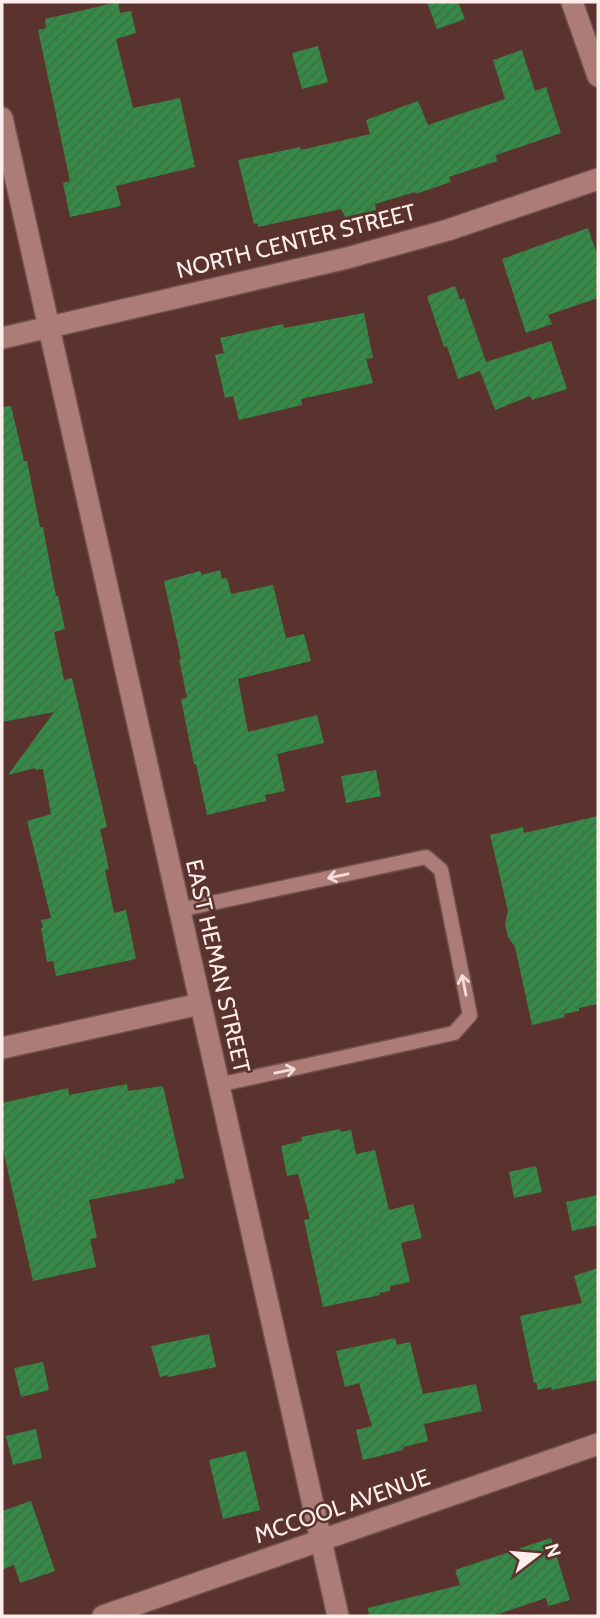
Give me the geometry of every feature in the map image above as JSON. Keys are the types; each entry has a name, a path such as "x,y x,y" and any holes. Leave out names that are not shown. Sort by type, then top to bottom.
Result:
{"street":[{"path":"572,2 598,76"},
{"name":"EAST HEMAN STREET","path":"2,118 338,1616"},
{"name":"NORTH CENTER STREET","path":"2,338 360,254 448,230 598,179"},
{"path":"2,1048 200,1004"},
{"name":"MCCOOL AVENUE","path":"103,1616 598,1444"}],"lane":[{"path":"179,910 426,858 441,870 470,1015 454,1033 218,1085"}],"building":[{"path":"118,2 120,13 131,11 136,33 116,39 133,108 180,98 195,167 116,186 121,206 70,217 63,183 70,181 38,30 46,28 45,19"},
{"path":"427,2 458,2 465,19 437,29"},
{"path":"318,46 328,82 302,89 292,53"},
{"path":"522,50 535,91 546,87 561,133 496,155 497,161 449,177 451,182 375,204 376,210 345,217 341,209 258,227 257,223 254,224 238,160 300,147 301,150 370,134 366,120 418,101 428,125 505,99 493,60"},
{"path":"588,228 598,257 598,298 548,315 552,324 526,333 502,259"},
{"path":"455,286 460,300 464,298 486,362 551,341 567,389 532,400 530,396 495,410 480,371 458,379 427,296"},
{"path":"364,313 373,358 366,359 373,383 301,399 302,405 239,420 233,396 225,398 215,355 224,353 220,338 283,324 284,328"},
{"path":"11,406 24,461 27,461 40,527 43,527 65,629 54,632 64,680 72,678 107,827 100,829 109,869 105,870 114,913 126,910 136,959 56,976 53,961 47,962 41,920 51,918 27,821 51,814 43,769 35,768 8,775 54,712 2,722 2,407"},
{"path":"220,570 222,579 227,578 231,594 273,585 286,638 304,634 311,661 238,679 248,732 317,715 324,743 277,754 285,791 265,795 266,801 207,815 181,699 187,698 164,581 200,571 202,575"},
{"path":"376,770 381,796 346,803 341,776"},
{"path":"598,816 598,1004 579,1008 579,1011 564,1014 565,1017 532,1025 515,947 508,937 505,924 508,911 490,835 523,827 524,833"},
{"path":"127,1084 128,1091 163,1086 184,1178 175,1180 175,1183 89,1200 97,1238 90,1239 96,1267 33,1281 2,1145 2,1103 68,1088 69,1095"},
{"path":"340,1129 341,1132 351,1130 356,1154 375,1150 389,1210 413,1204 422,1238 401,1243 410,1282 390,1286 390,1291 379,1293 380,1295 323,1307 304,1220 310,1219 298,1174 287,1176 281,1146 302,1141 301,1137"},
{"path":"536,1166 542,1192 514,1198 509,1172"},
{"path":"598,1195 598,1225 572,1231 566,1202"},
{"path":"598,1268 598,1380 552,1390 551,1387 538,1390 536,1382 534,1383 520,1316 582,1303 574,1276"},
{"path":"209,1334 216,1367 160,1377 151,1346"},
{"path":"395,1338 397,1345 410,1342 423,1394 476,1384 482,1411 424,1424 428,1441 363,1460 356,1430 372,1426 359,1383 345,1387 336,1351"},
{"path":"43,1362 49,1390 21,1397 14,1368"},
{"path":"36,1429 42,1458 13,1465 6,1436"},
{"path":"246,1451 260,1510 223,1519 209,1460"},
{"path":"31,1501 55,1571 20,1583 14,1565 2,1570 2,1511"},
{"path":"551,1538 570,1600 548,1606 546,1598 492,1616 369,1616 368,1608 460,1585 455,1570"}]}
